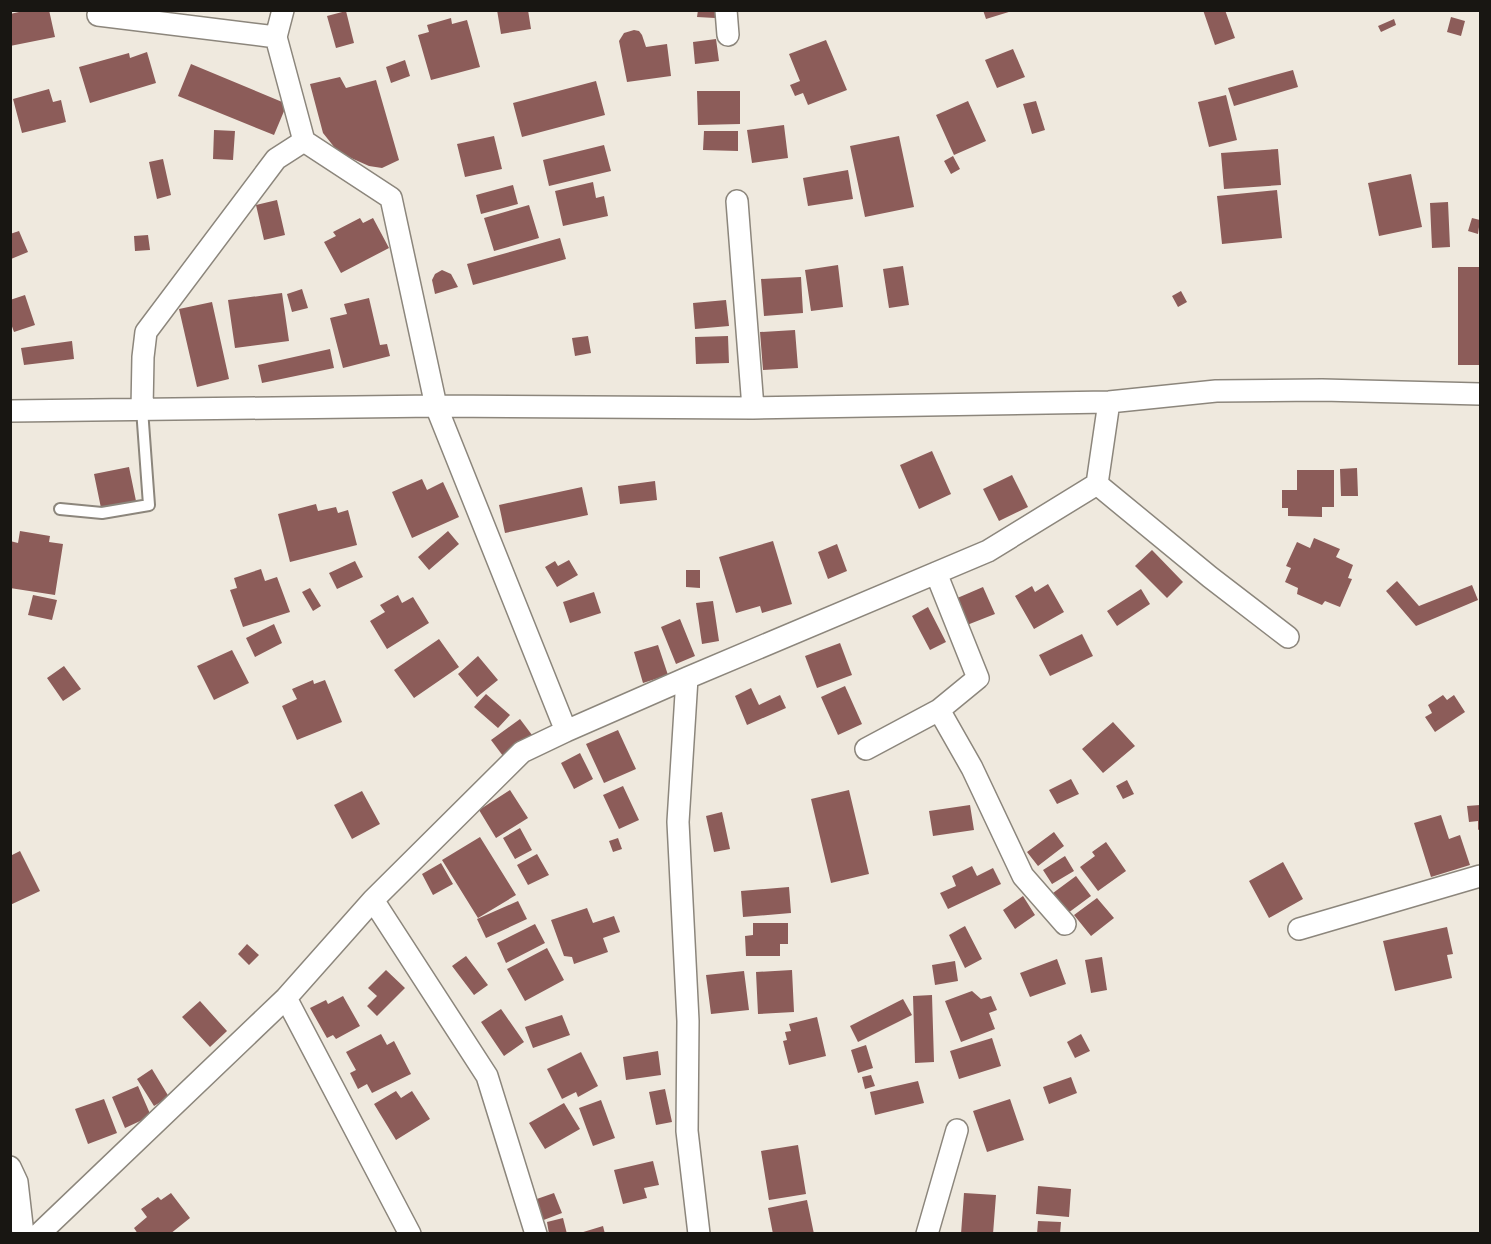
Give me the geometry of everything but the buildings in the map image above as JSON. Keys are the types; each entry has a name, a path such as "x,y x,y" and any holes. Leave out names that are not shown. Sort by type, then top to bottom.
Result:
{"street":[{"path":"283,10 276,37 304,141 391,198 436,406 566,731"},
{"path":"726,10 728,35"},
{"path":"98,15 276,37"},
{"path":"142,409 146,332 276,159 304,141"},
{"path":"737,201 753,408"},
{"path":"10,411 436,406 753,408 1109,402 1216,392 1322,390 1480,394"},
{"path":"1097,484 1109,402"},
{"path":"39,1233 286,998 373,900 522,752 687,678 988,551 1097,484"},
{"path":"1097,484 1210,578 1288,638"},
{"path":"866,749 939,710 978,678 936,573"},
{"path":"687,678 678,822 688,1021 687,1131 699,1233"},
{"path":"939,710 972,768 1023,876 1065,924"},
{"path":"1299,929 1480,876"},
{"path":"373,900 487,1076 536,1233"},
{"path":"286,998 410,1233"},
{"path":"927,1233 957,1130"},
{"path":"10,1167 17,1182 23,1233"}],"lane":[{"path":"60,509 102,513 148,506 142,409"}]}
